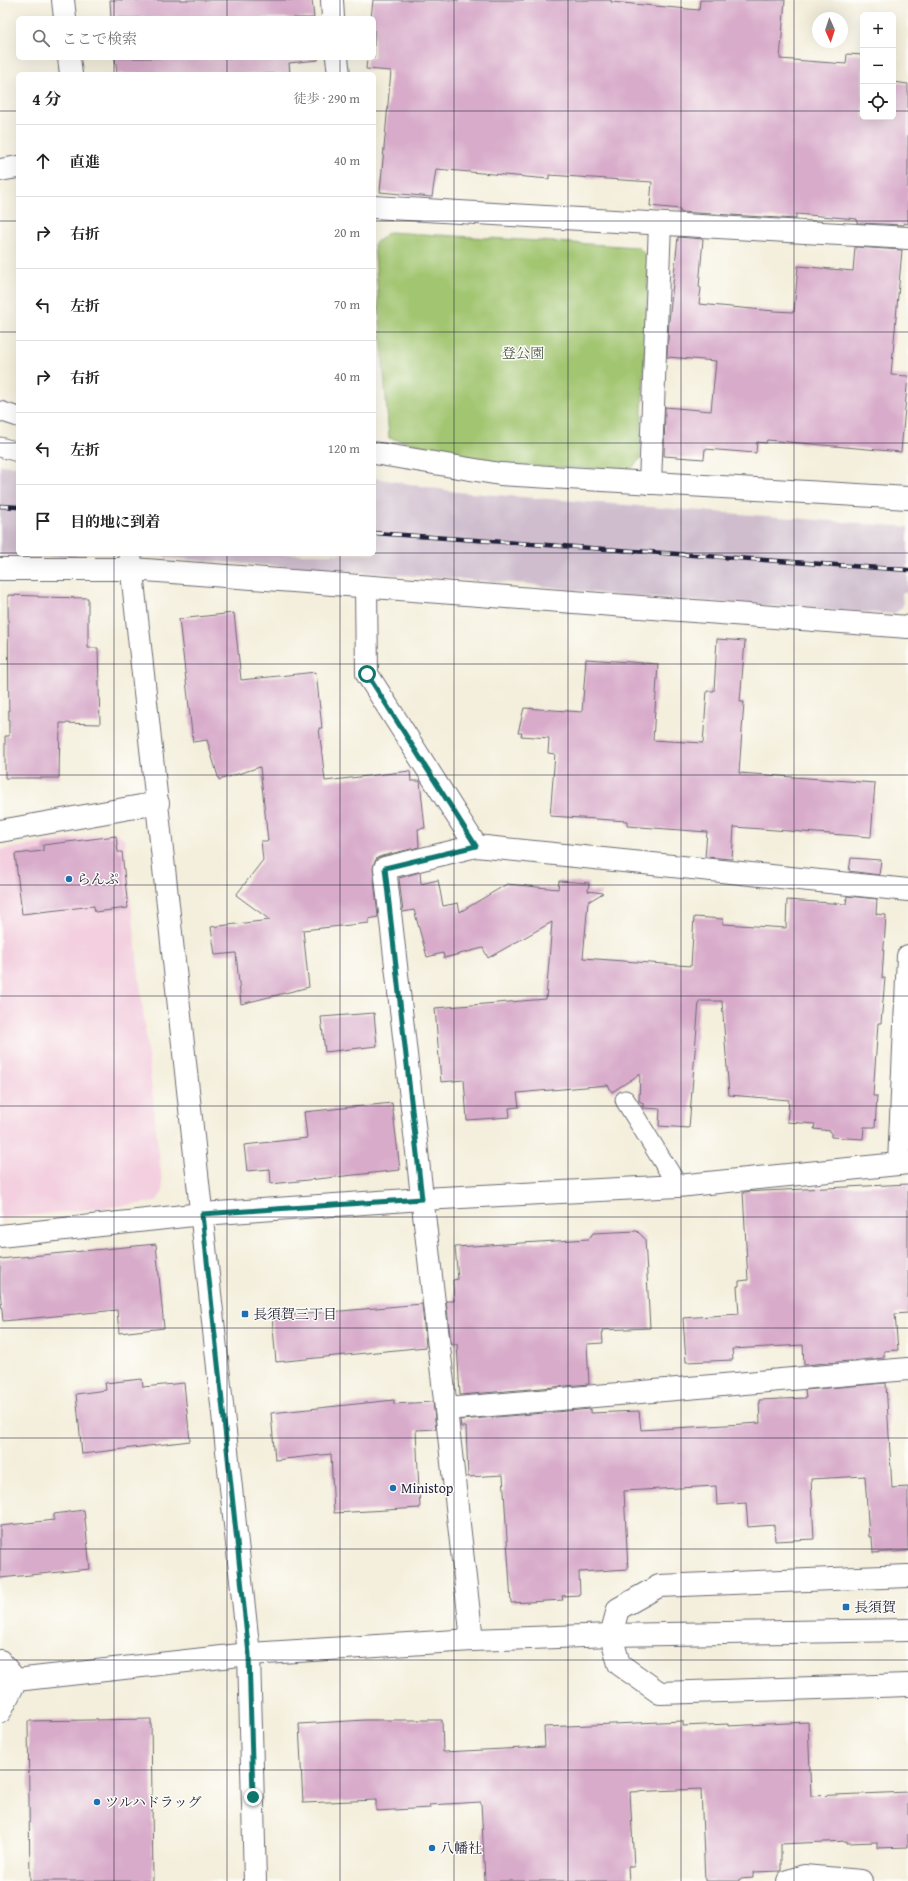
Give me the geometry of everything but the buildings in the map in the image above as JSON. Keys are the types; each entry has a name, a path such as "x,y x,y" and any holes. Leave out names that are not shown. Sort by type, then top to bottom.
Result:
{"street":[{"path":"63,0 65,16"},
{"path":"332,0 333,16"},
{"path":"69,60 71,72"},
{"path":"337,60 339,72"},
{"path":"0,170 16,167"},
{"path":"376,207 908,238"},
{"path":"650,483 660,224"},
{"path":"376,450 500,474 908,498"},
{"path":"0,569 131,562 366,587 908,627"},
{"path":"131,562 249,1654 255,1881"},
{"path":"366,587 367,674 476,846"},
{"path":"0,831 158,803"},
{"path":"472,1640 385,868 476,846 908,890"},
{"path":"0,1236 202,1214 422,1199 678,1186 904,1163 908,956"},
{"path":"446,1409 908,1369"},
{"path":"908,1576 659,1586 618,1609 611,1635 619,1664 660,1693 908,1685"},
{"path":"8,1681 249,1654 472,1640 611,1635 908,1630"},
{"path":"0,1661 8,1681 0,1712"},
{"path":"788,1881 804,1876 861,1881"}],"lane":[{"path":"0,411 16,416"},
{"path":"0,447 16,451"},
{"path":"625,1100 678,1186"}],"shaded area":[{"path":"0,465 16,466 16,555 0,555"},
{"path":"376,478 457,492 908,527 908,593 902,593 903,606 894,614 620,596 528,584 166,558 165,556 376,556"},
{"path":"38,556 76,556 75,557"},
{"path":"114,832 124,838 163,1191 156,1202 0,1219 0,850"}],"green space":[{"name":"登公園","path":"389,232 638,247 649,258 640,459 630,470 504,465 389,438 376,270 376,242"}],"railway":[{"path":"0,506 16,507"},
{"path":"376,533 908,570"}],"place":[{"name":"らんぷ","path":"69,879"},
{"name":"長須賀三丁目","path":"245,1314"},
{"name":"Ministop","path":"393,1488"},
{"name":"長須賀","path":"846,1607"},
{"name":"ツルハドラッグ","path":"97,1802"},
{"name":"八幡社","path":"432,1848"}],"route":[{"path":"253,1797 249,1654 202,1214 422,1199 385,868 476,846 367,674"}]}
